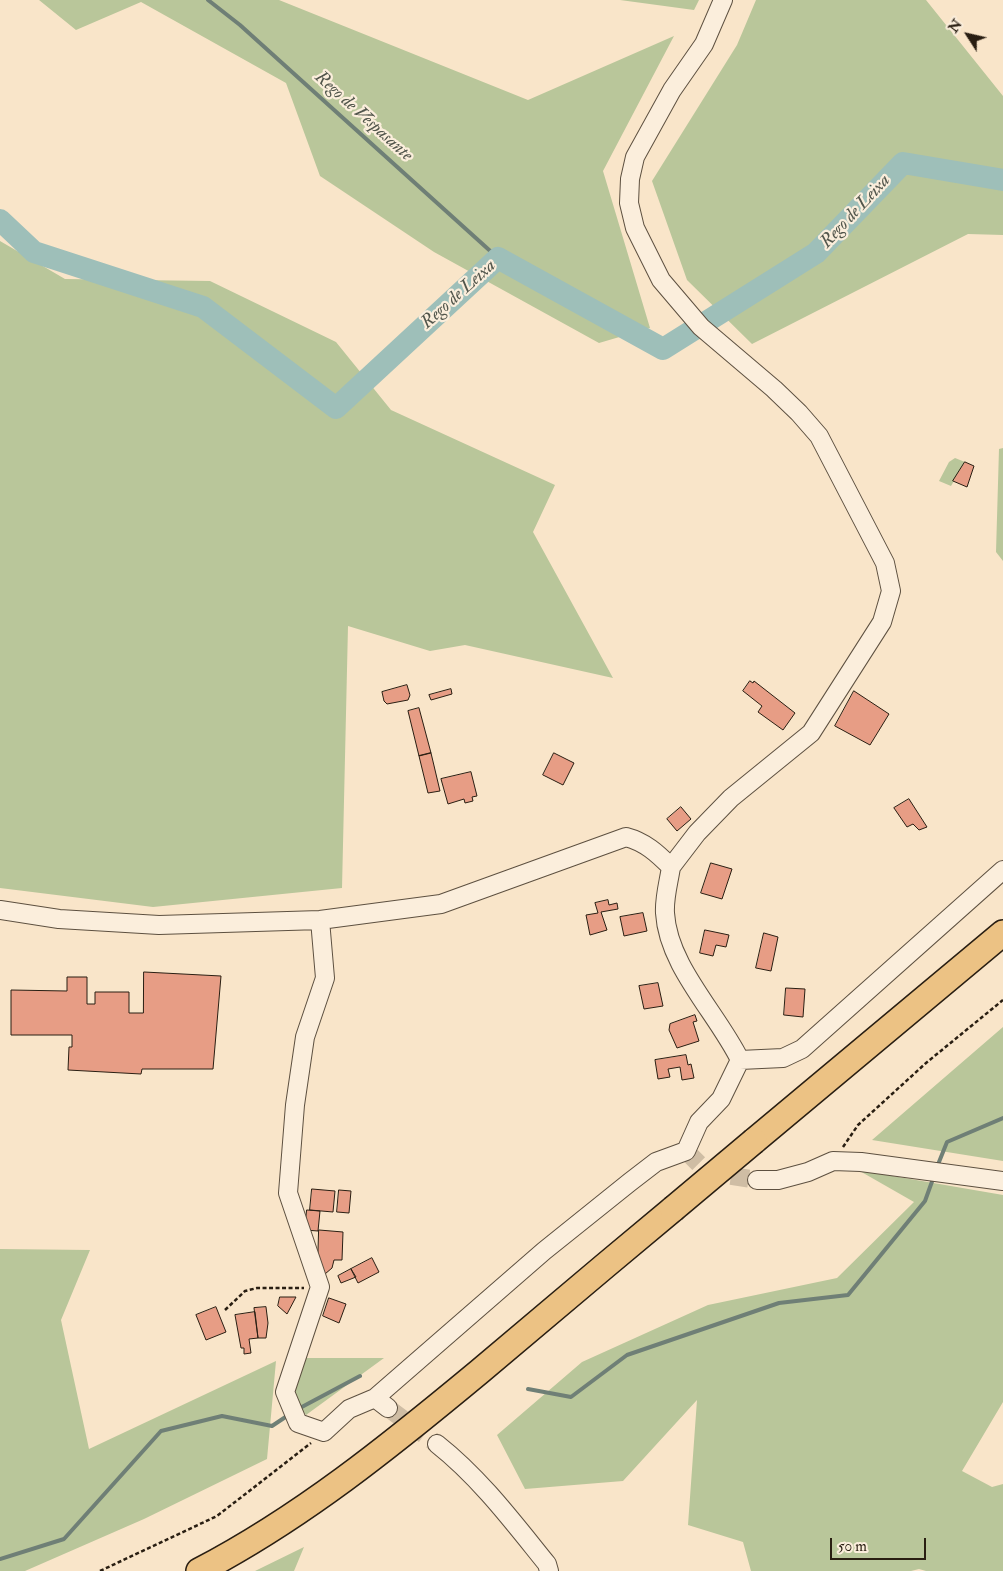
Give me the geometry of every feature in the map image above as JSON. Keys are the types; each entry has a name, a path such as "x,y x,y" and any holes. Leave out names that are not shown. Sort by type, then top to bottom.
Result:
{"highway":[{"path":"198,1571 267,1532 342,1481 419,1422 1003,933"}],"street":[{"path":"723,0 704,44 672,90 636,157 630,179 629,203 635,228 661,280 701,327 780,395 819,436 884,564 891,591 882,622 811,734 731,798 697,833 671,867 665,913 676,958 727,1034 740,1060"},
{"path":"0,910 59,918 159,925 320,920 441,904 626,837 637,840 651,848 671,867"},
{"path":"740,1060 783,1058 802,1049 1003,870"},
{"path":"320,920 325,978 305,1037 295,1105 288,1193 320,1287 285,1392 298,1423 324,1432 350,1409 381,1403 544,1251 656,1162 686,1151 699,1122 721,1099 740,1060"},
{"path":"757,1180 786,1178 808,1172 833,1161 861,1162 1003,1181"},
{"path":"437,1444 459,1461 492,1496 547,1564 549,1571"}],"path":[{"path":"833,1161 858,1124 926,1063 1003,1000"},
{"path":"225,1310 244,1291 257,1288 320,1287"},
{"path":"100,1571 217,1516 324,1432"}],"green space":[{"path":"39,0 279,0 528,100 674,36 603,171 650,328 599,343 434,252 320,176 286,83 141,2 76,30"},
{"path":"620,0 699,0 694,10"},
{"path":"756,0 926,0 1003,96 1003,235 968,234 752,344 687,280 652,181 737,45"},
{"path":"0,241 65,279 210,281 336,342 391,410 555,485 533,532 613,678 465,645 430,651 348,626 342,888 153,907 0,888"},
{"path":"1003,448 1003,561 996,552 999,449"},
{"path":"955,458 965,462 951,486 939,481 949,462"},
{"path":"1003,1027 1003,1161 872,1140"},
{"path":"858,1170 1003,1195 1003,1402 962,1471 992,1487 1003,1484 1003,1571 926,1571 919,1569 911,1571 751,1571 743,1542 688,1525 697,1400 623,1481 525,1489 497,1435 582,1362 708,1305 837,1278 914,1202"},
{"path":"0,1249 90,1250 61,1320 89,1449 276,1361 267,1459 144,1519 25,1571 0,1571"},
{"path":"304,1358 384,1358 306,1415 292,1396"},
{"path":"304,1547 294,1571 255,1571"}],"building":[{"path":"965,462 974,466 967,487 953,481"},
{"path":"750,681 753,683 754,681 795,713 783,730 758,712 762,706 743,691"},
{"path":"407,685 410,695 408,700 387,704 384,701 382,692"},
{"path":"451,689 452,694 431,700 429,695"},
{"path":"854,691 889,714 870,745 835,726"},
{"path":"419,708 431,753 419,756 408,711"},
{"path":"431,753 440,791 428,793 419,756"},
{"path":"554,753 574,763 563,785 543,775"},
{"path":"471,772 477,796 472,797 473,801 465,803 464,799 448,804 441,779"},
{"path":"909,799 927,827 919,830 913,824 907,827 894,808"},
{"path":"681,807 691,819 677,831 667,819"},
{"path":"711,863 732,869 722,899 701,893"},
{"path":"608,900 609,905 617,903 618,909 601,912 607,930 590,935 586,915 598,913 595,903"},
{"path":"643,913 647,931 624,936 620,917"},
{"path":"705,930 729,935 726,947 716,945 713,956 700,953"},
{"path":"764,933 778,937 771,971 756,968"},
{"path":"144,972 221,976 213,1069 142,1069 141,1074 68,1070 69,1047 72,1047 72,1035 11,1035 11,990 67,991 67,977 87,977 87,1004 95,1004 95,992 129,992 129,1013 143,1013"},
{"path":"658,983 663,1006 644,1009 639,986"},
{"path":"786,988 805,989 803,1017 784,1015"},
{"path":"695,1015 697,1021 693,1022 699,1041 677,1048 669,1030 670,1024"},
{"path":"686,1055 688,1065 691,1064 694,1078 682,1080 680,1067 668,1069 670,1077 658,1079 655,1060"},
{"path":"312,1189 335,1191 333,1212 310,1210"},
{"path":"339,1190 351,1191 349,1213 337,1212"},
{"path":"307,1210 320,1211 318,1231 305,1230"},
{"path":"319,1230 343,1232 342,1260 334,1260 332,1268 325,1274 318,1257"},
{"path":"372,1258 379,1272 358,1283 351,1269"},
{"path":"351,1269 356,1277 341,1283 338,1276"},
{"path":"280,1297 296,1297 287,1314 278,1306"},
{"path":"329,1298 346,1304 339,1323 323,1316"},
{"path":"216,1307 226,1332 206,1340 196,1315"},
{"path":"266,1307 268,1323 266,1338 258,1338 254,1308"},
{"path":"255,1312 258,1338 249,1339 251,1353 244,1354 244,1348 241,1348 235,1315"}],"waterway":[{"name":"Rego de Vespasante","path":"208,0 240,25 498,258"},
{"name":"Rego de Leixa","path":"0,220 34,252 203,307 336,408 498,258 663,349 816,253 903,163 1003,180"},
{"path":"937,1167 947,1142 1003,1118"},
{"path":"528,1389 571,1397 627,1355 779,1303 848,1295 925,1201 934,1176"},
{"path":"298,1409 360,1376"},
{"path":"0,1559 64,1539 161,1431 222,1416 272,1426 290,1414"}],"tunnel":[{"path":"686,1151 707,1172 757,1180"},
{"path":"388,1408 437,1444"}]}
